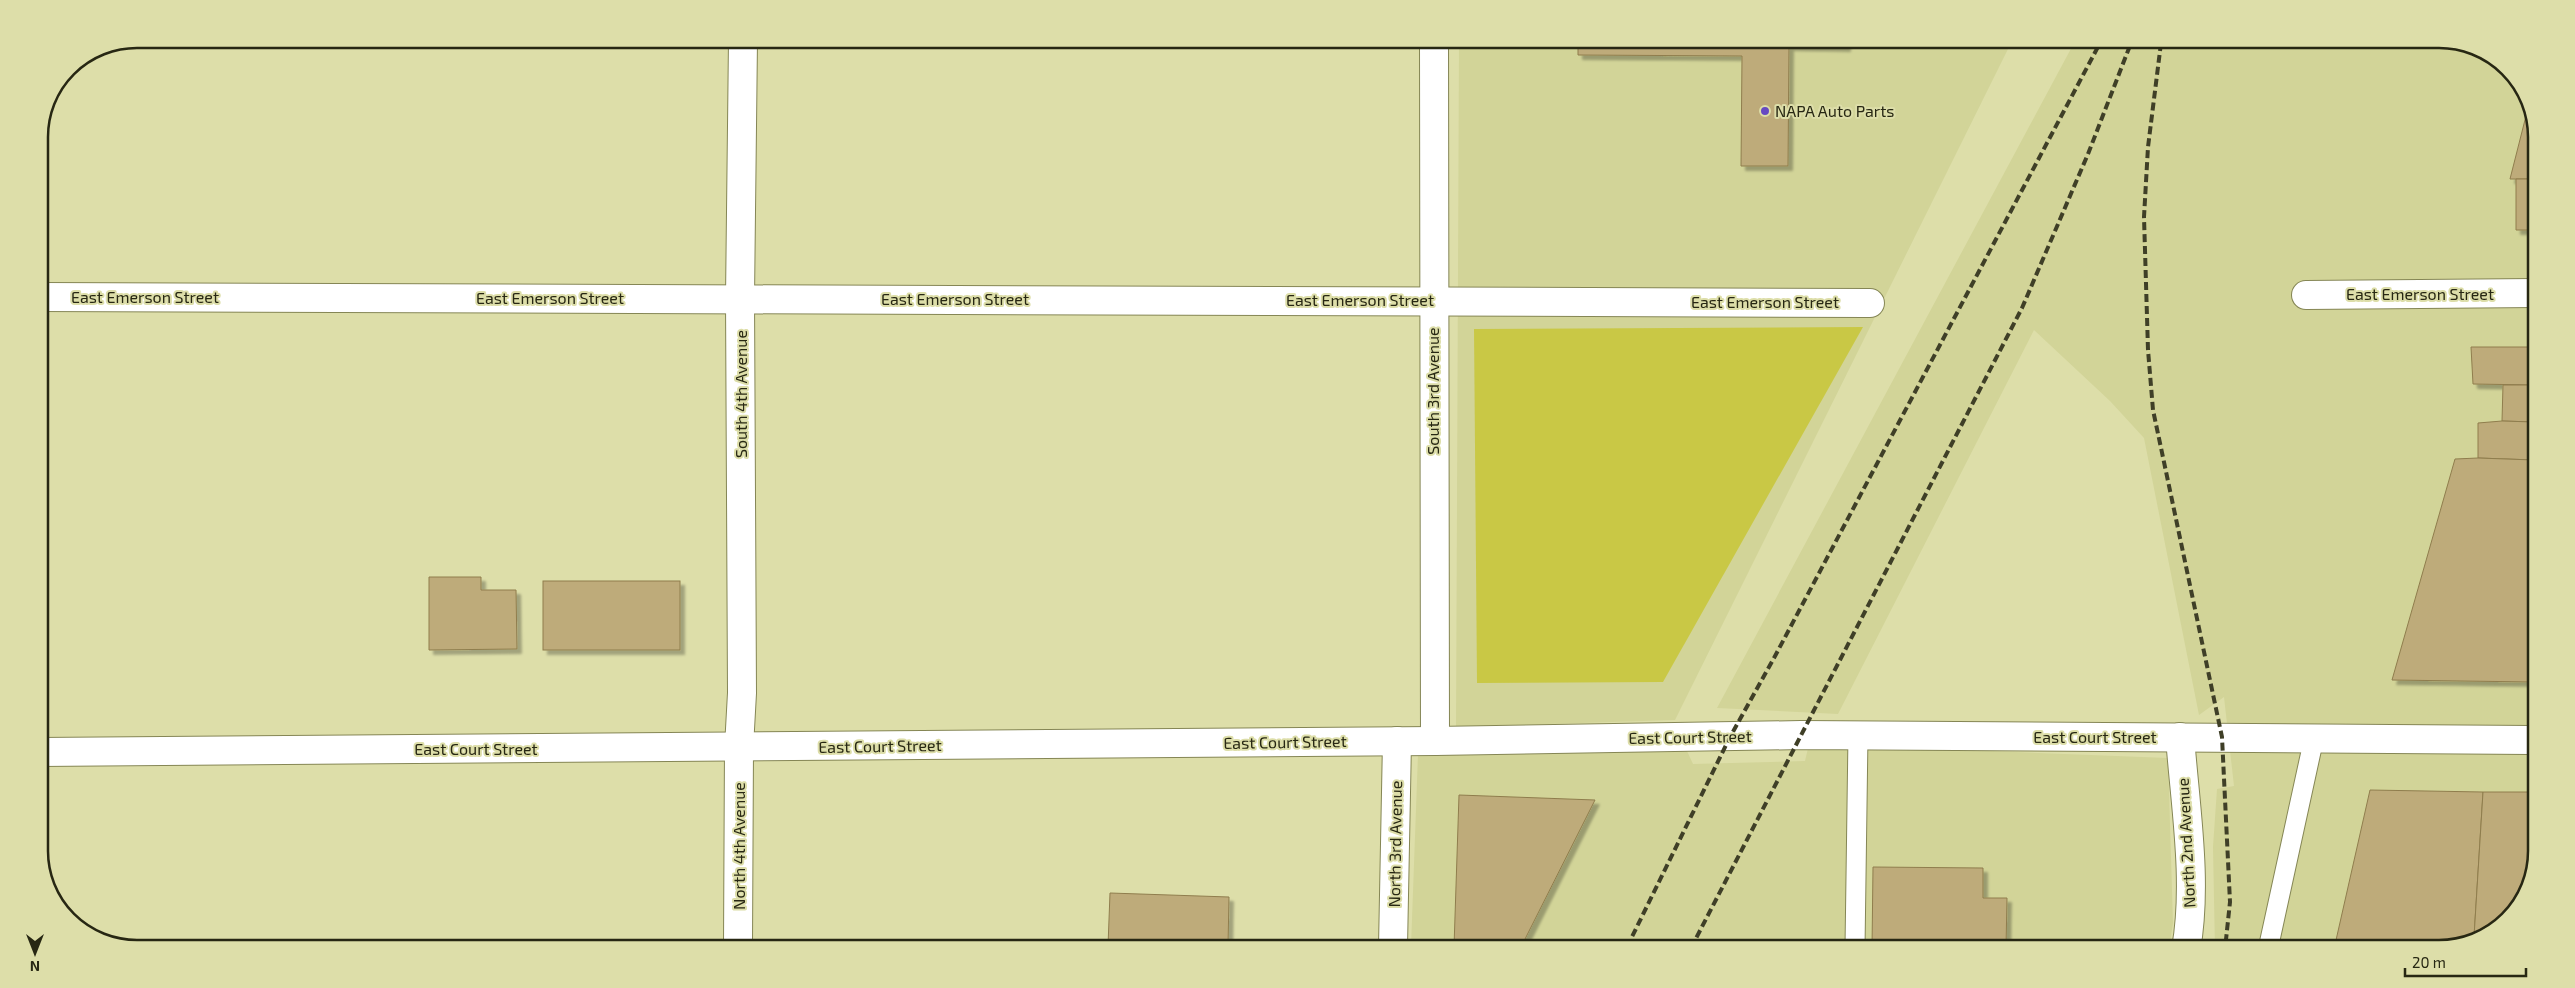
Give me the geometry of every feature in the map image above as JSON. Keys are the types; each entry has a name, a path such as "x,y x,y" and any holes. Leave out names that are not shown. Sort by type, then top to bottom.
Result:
{"street":[{"name":"South 4th Avenue","path":"739,747 742,694 740,298 743,48"},
{"name":"South 3rd Avenue","path":"1434,48 1433,300 1436,741"},
{"name":"East Emerson Street","path":"2306,295 2527,293"},
{"name":"East Emerson Street","path":"48,296 1870,303"},
{"name":"East Court Street","path":"48,752 1436,741 1858,735 2528,740"},
{"name":"North 2nd Avenue","path":"2180,737 2189,865 2190,924 2187,940"},
{"name":"North 3rd Avenue","path":"1393,940 1396,741"},
{"name":"North 4th Avenue","path":"738,940 739,747"}],"lane":[{"path":"1855,940 1858,735"},
{"path":"2270,940 2314,738"}],"shaded area":[{"path":"1459,48 2009,48 1675,720 1456,727"},
{"path":"2071,48 2450,48 2467,52 2483,59 2509,82 2521,103 2527,125 2528,851 2523,880 2518,891 2505,910 2493,922 2467,936 2450,940 2215,940 2213,847 2217,789 2234,786 2224,697 2199,715 2144,438 2110,401 2034,330 1838,714 1717,708"},
{"path":"1863,327 1663,682 1477,683 1474,329"},
{"path":"1809,744 2168,758 2173,923 2170,940 1411,940 1418,754 1687,751 1693,764 1805,761"}],"building":[{"name":"NAPA Auto Parts","path":"1578,48 1789,48 1788,166 1741,166 1742,56 1578,55"},
{"path":"2525,119 2527,125 2527,179 2510,179"},
{"path":"2516,179 2527,179 2527,230 2516,230"},
{"path":"2471,347 2527,347 2527,385 2473,384"},
{"path":"2503,385 2527,385 2527,422 2502,421"},
{"path":"2527,422 2527,460 2478,458 2478,423"},
{"path":"2455,459 2527,460 2528,682 2392,680"},
{"path":"429,577 481,577 481,590 516,590 517,649 429,650"},
{"path":"543,581 680,581 680,650 543,650"},
{"path":"2370,790 2483,792 2474,933 2450,940 2336,940"},
{"path":"2483,792 2528,792 2528,851 2523,880 2505,910 2493,922 2474,933"},
{"path":"1459,795 1595,800 1525,940 1454,940"},
{"path":"1873,867 1983,868 1983,898 2007,898 2006,940 1872,940"},
{"path":"1110,893 1229,897 1228,940 1108,940"}],"railway":[{"path":"1630,940 1730,737 1774,658 2097,48"},
{"path":"1695,940 2022,308 2088,154 2129,48"},
{"path":"2160,48 2148,147 2144,217 2148,350 2153,410 2222,737 2230,902 2226,940"}],"place":[{"name":"NAPA Auto Parts","path":"1765,111"}]}
